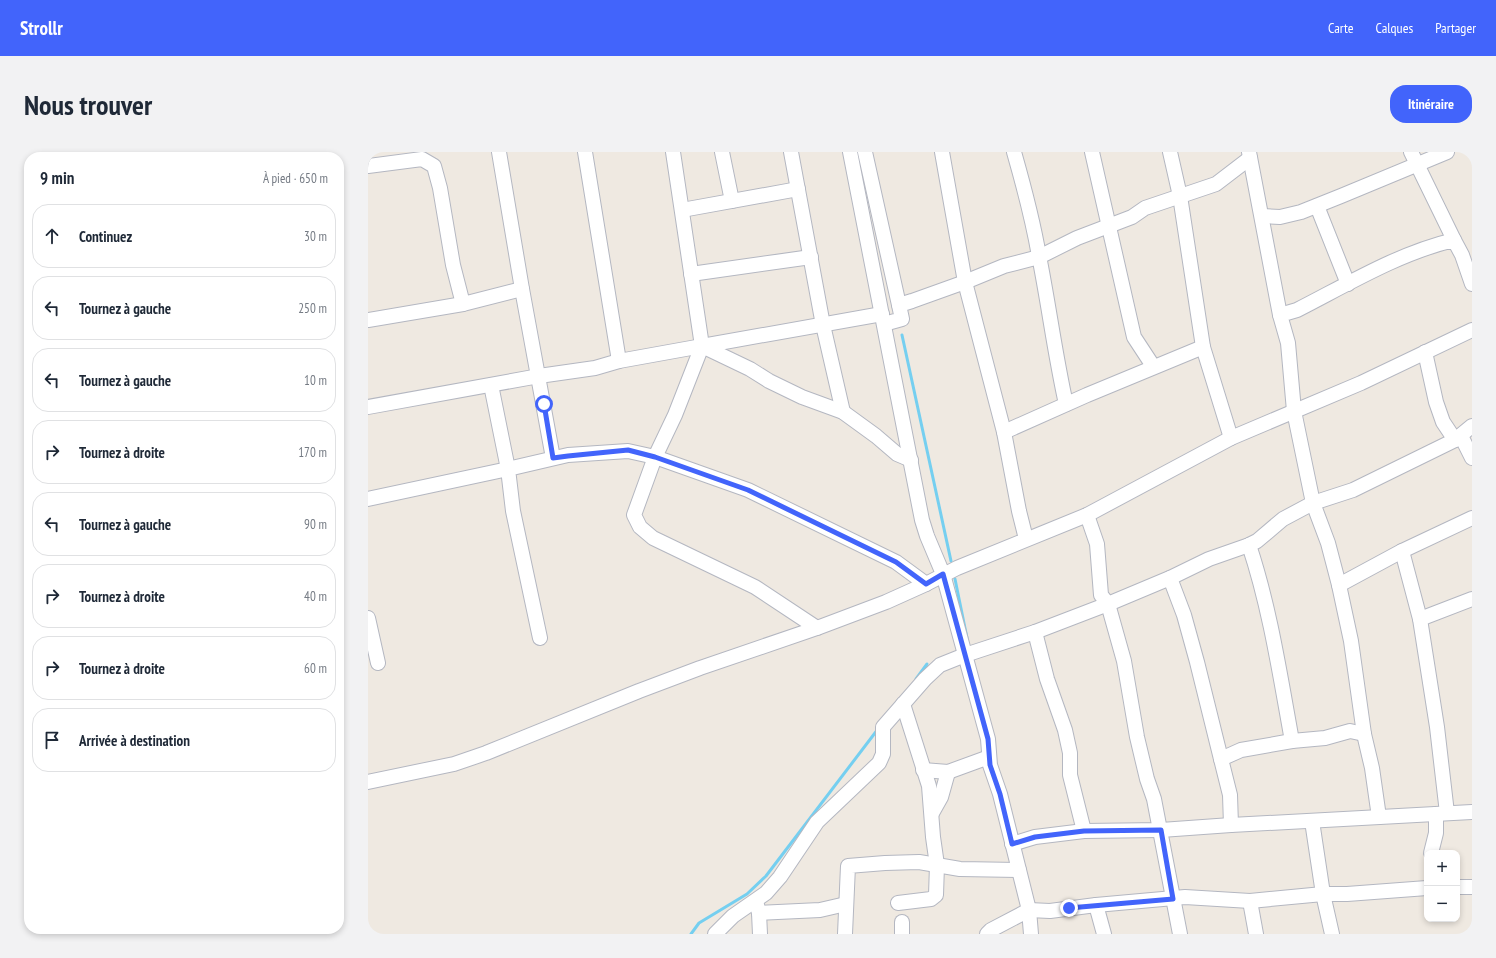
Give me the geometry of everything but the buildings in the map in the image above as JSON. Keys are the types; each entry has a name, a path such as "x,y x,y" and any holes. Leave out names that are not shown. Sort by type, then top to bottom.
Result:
{"street":[{"path":"499,152 553,458"},
{"path":"585,152 619,361"},
{"path":"673,152 702,346 675,415 655,457 634,515 640,527 653,538 755,587 817,628"},
{"path":"722,152 732,201"},
{"path":"791,152 823,325 843,412"},
{"path":"850,152 927,536 943,574 988,739 992,772 1000,794 1029,910 1031,934"},
{"path":"368,407 539,376 595,368 619,361 823,325 883,319 902,319 865,152"},
{"path":"942,152 965,282 1004,432 1019,512 1026,540"},
{"path":"1014,152 1027,201 1039,257 1066,404"},
{"path":"1092,152 1134,337 1153,366"},
{"path":"1170,152 1180,196 1203,347 1231,438"},
{"path":"1262,216 1280,217 1301,212 1317,206 1414,158 1447,152"},
{"path":"898,304 912,301 1004,266 1039,257 1077,238 1132,218 1145,208 1216,184 1250,155 1280,315 1288,343 1294,411 1313,503 1328,544 1339,585 1351,641 1364,734 1372,768 1379,817"},
{"path":"1414,158 1462,255 1472,284"},
{"path":"368,166 422,159 434,166 440,188 452,266 463,304"},
{"path":"682,210 798,189"},
{"path":"1317,206 1348,284"},
{"path":"1280,315 1297,310 1393,261 1438,243 1454,240"},
{"path":"691,274 811,257"},
{"path":"368,320 463,304 522,289"},
{"path":"368,782 454,764 486,753 639,691 886,602 926,584 943,574 1086,515 1231,438 1361,383 1472,330"},
{"path":"702,346 750,369 769,382 802,397 843,412 876,436 897,454 911,460"},
{"path":"1004,432 1153,366 1203,347"},
{"path":"1425,352 1436,402 1443,422 1458,438 1472,458"},
{"path":"491,385 508,470 513,511 540,638"},
{"path":"760,934 758,906 766,893 780,877 816,822 878,764 883,754 883,727 925,679 940,665 965,655 1035,632 1108,604 1170,578 1209,559 1249,545 1257,541 1282,519 1313,503 1353,490 1458,438 1472,426"},
{"path":"368,499 508,470 553,458 628,450 655,457 748,490 896,562 926,584"},
{"path":"1086,515 1097,544 1101,595 1108,604 1124,661 1137,737 1161,830 1180,934"},
{"path":"1339,585 1402,551 1472,518"},
{"path":"1249,545 1265,604 1292,741"},
{"path":"1402,551 1420,619 1437,727 1441,813 1432,850"},
{"path":"1170,578 1184,615 1198,662 1230,795 1232,825"},
{"path":"1420,619 1472,599"},
{"path":"368,618 378,662"},
{"path":"1035,632 1046,679 1065,730 1070,753 1070,775 1084,831"},
{"path":"898,903 931,899 936,895 937,865 929,786 903,704"},
{"path":"1221,759 1241,750 1292,741 1324,738 1350,731 1364,734"},
{"path":"923,770 948,772 989,757"},
{"path":"932,813 941,796 948,772"},
{"path":"1012,844 1035,837 1084,831 1161,830 1472,812"},
{"path":"1312,821 1322,894 1332,934"},
{"path":"846,934 848,866 919,862 960,869 1019,870"},
{"path":"1460,887 1472,886"},
{"path":"988,934 996,927 1029,910 1050,911 1096,905 1185,897 1250,901 1322,894 1347,894 1424,888"},
{"path":"1250,901 1256,934"},
{"path":"716,934 733,916 758,906 820,910 846,904"},
{"path":"1096,905 1104,934"}],"waterway":[{"path":"902,335 951,561"},
{"path":"955,579 967,638"},
{"path":"916,679 927,664"},
{"path":"691,934 699,923 747,894 766,876 878,729"}],"route":[{"path":"544,404 553,458 628,450 655,457 748,490 896,562 926,584 943,574 988,739 990,765 1000,794 1012,844 1035,837 1084,831 1161,830 1173,899 1069,908"}]}
